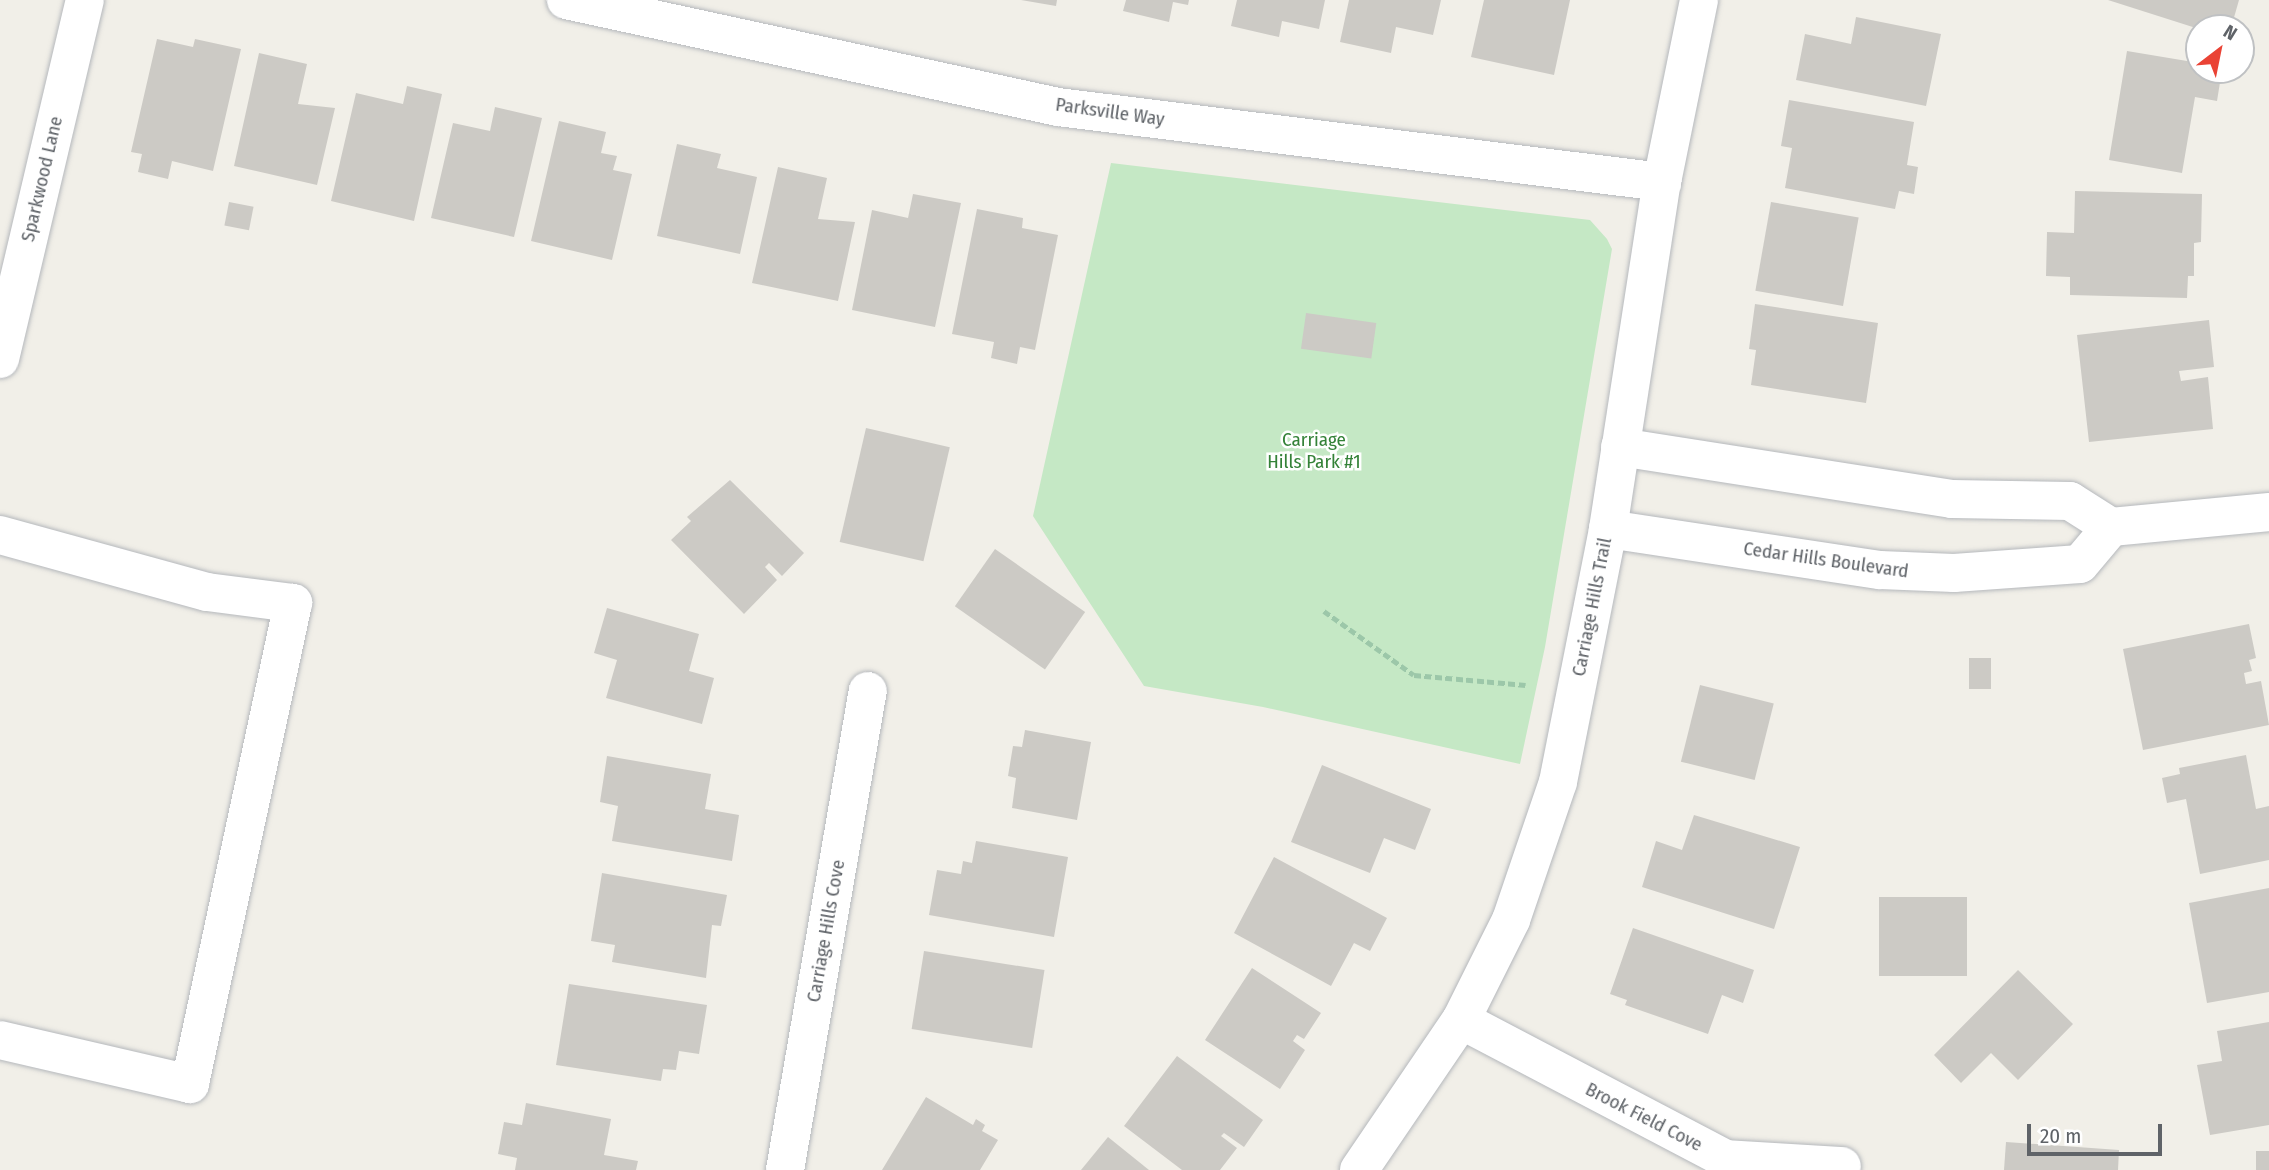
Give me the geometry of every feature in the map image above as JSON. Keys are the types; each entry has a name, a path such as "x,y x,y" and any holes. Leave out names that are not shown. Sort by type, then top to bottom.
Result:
{"street":[{"name":"Sparkwood Lane","path":"0,359 85,0"},
{"name":"Parksville Way","path":"566,0 1058,107 1662,182"},
{"name":"Carriage Hills Trail","path":"1359,1170 1461,1020 1511,920 1558,782 1608,529 1662,182 1699,0"},
{"path":"1620,447 1952,499 2070,501 2111,527 2269,512"},
{"name":"Cedar Hills Boulevard","path":"1608,529 1880,570 1954,573 2080,564 2111,527"},
{"path":"0,535 207,592 293,603 190,1084 0,1040"},
{"name":"Carriage Hills Cove","path":"785,1170 868,691"},
{"name":"Brook Field Cove","path":"1461,1020 1726,1159 1842,1166"}],"path":[{"path":"1324,611 1414,675 1526,685"}],"green space":[{"name":"Carriage Hills Park #1","path":"1111,163 1590,220 1607,239 1612,249 1545,647 1520,764 1263,707 1144,686 1033,516"}],"building":[{"path":"1021,0 1057,0 1056,6"},
{"path":"1126,0 1189,0 1188,5 1173,2 1169,22 1123,11"},
{"path":"1237,0 1325,0 1319,29 1282,21 1279,37 1231,26"},
{"path":"1349,0 1441,0 1433,35 1396,27 1391,53 1340,42"},
{"path":"1484,0 1570,0 1554,75 1471,57"},
{"path":"2108,0 2239,0 2235,14 2185,14 2185,25"},
{"path":"1856,17 1941,34 1926,106 1796,80 1805,34 1851,44"},
{"path":"157,39 193,47 195,39 241,49 213,171 172,161 168,179 138,172 142,154 131,152"},
{"path":"2127,51 2185,61 2185,84 2220,84 2217,101 2195,97 2182,173 2109,160"},
{"path":"259,53 307,64 298,104 335,108 317,185 234,166"},
{"path":"407,86 442,94 414,221 331,201 356,93 403,104"},
{"path":"1789,100 1914,122 1907,165 1918,167 1914,194 1899,191 1895,209 1785,188 1792,148 1781,146"},
{"path":"495,107 542,118 514,237 431,218 453,123 490,131"},
{"path":"559,121 606,132 601,153 617,156 613,170 632,174 612,260 531,241"},
{"path":"677,144 721,154 717,168 757,177 740,254 657,236"},
{"path":"778,167 827,178 818,219 855,222 838,301 752,283"},
{"path":"2075,191 2202,194 2201,242 2194,243 2194,276 2188,276 2187,298 2070,295 2070,277 2046,276 2047,232 2074,233"},
{"path":"913,194 961,203 935,327 852,310 872,210 908,218"},
{"path":"229,202 254,207 249,230 224,226"},
{"path":"1771,202 1859,217 1843,306 1755,291"},
{"path":"977,209 1023,218 1022,228 1058,235 1035,350 1020,347 1017,364 991,358 994,342 952,334"},
{"path":"1755,304 1878,323 1866,403 1751,385 1756,350 1749,349"},
{"path":"1306,313 1376,323 1371,359 1301,349"},
{"path":"2209,320 2214,367 2179,371 2181,381 2208,377 2213,429 2089,442 2077,335"},
{"path":"866,428 950,447 923,561 840,542"},
{"path":"730,480 804,553 782,576 769,563 765,567 777,580 744,614 671,540 691,521 687,517"},
{"path":"995,549 1085,612 1045,669 955,606"},
{"path":"607,608 699,634 689,671 714,678 702,724 606,698 617,660 594,653"},
{"path":"2249,624 2256,658 2249,660 2252,671 2244,673 2246,684 2261,681 2269,725 2143,750 2123,649"},
{"path":"1969,658 1991,658 1991,689 1969,689"},
{"path":"1700,685 1774,703 1755,780 1681,762"},
{"path":"1025,730 1091,742 1077,820 1012,808 1016,778 1008,776 1013,746 1022,747"},
{"path":"2246,755 2256,809 2269,806 2269,860 2200,874 2186,799 2167,803 2162,778 2180,774 2179,768"},
{"path":"607,756 711,774 705,809 739,815 732,861 612,841 618,806 600,802"},
{"path":"1322,765 1431,809 1415,850 1384,838 1370,873 1291,842"},
{"path":"1694,815 1800,847 1774,929 1642,887 1656,841 1682,850"},
{"path":"976,841 1068,857 1054,937 929,915 937,870 961,874 963,861 972,863"},
{"path":"1274,857 1387,918 1370,951 1354,943 1331,986 1234,933"},
{"path":"602,873 727,895 721,926 712,925 706,978 612,962 615,945 591,941"},
{"path":"2269,888 2269,992 2207,1003 2189,903"},
{"path":"1879,897 1967,897 1967,976 1879,976"},
{"path":"1633,928 1754,970 1743,1003 1722,995 1708,1034 1625,1005 1627,1000 1610,994"},
{"path":"924,951 1044,970 1032,1048 912,1029"},
{"path":"1252,968 1321,1013 1304,1039 1297,1035 1293,1041 1305,1050 1280,1089 1205,1040"},
{"path":"2018,970 2073,1024 2018,1080 1991,1053 1961,1083 1934,1055"},
{"path":"569,984 707,1005 699,1054 679,1051 676,1070 663,1069 661,1081 556,1065"},
{"path":"2269,1022 2269,1125 2210,1135 2197,1065 2222,1061 2217,1031"},
{"path":"1177,1056 1263,1120 1244,1147 1224,1133 1221,1136 1237,1148 1220,1170 1182,1170 1124,1126"},
{"path":"926,1097 973,1125 976,1119 985,1125 982,1131 998,1140 980,1170 882,1170"},
{"path":"526,1103 611,1119 604,1155 638,1161 636,1170 515,1170 517,1158 498,1154 504,1122 522,1125"},
{"path":"1108,1137 1149,1170 1081,1170"},
{"path":"2006,1142 2119,1150 2118,1170 2004,1170"},
{"path":"2256,1151 2269,1151 2269,1170 2256,1170"}]}
